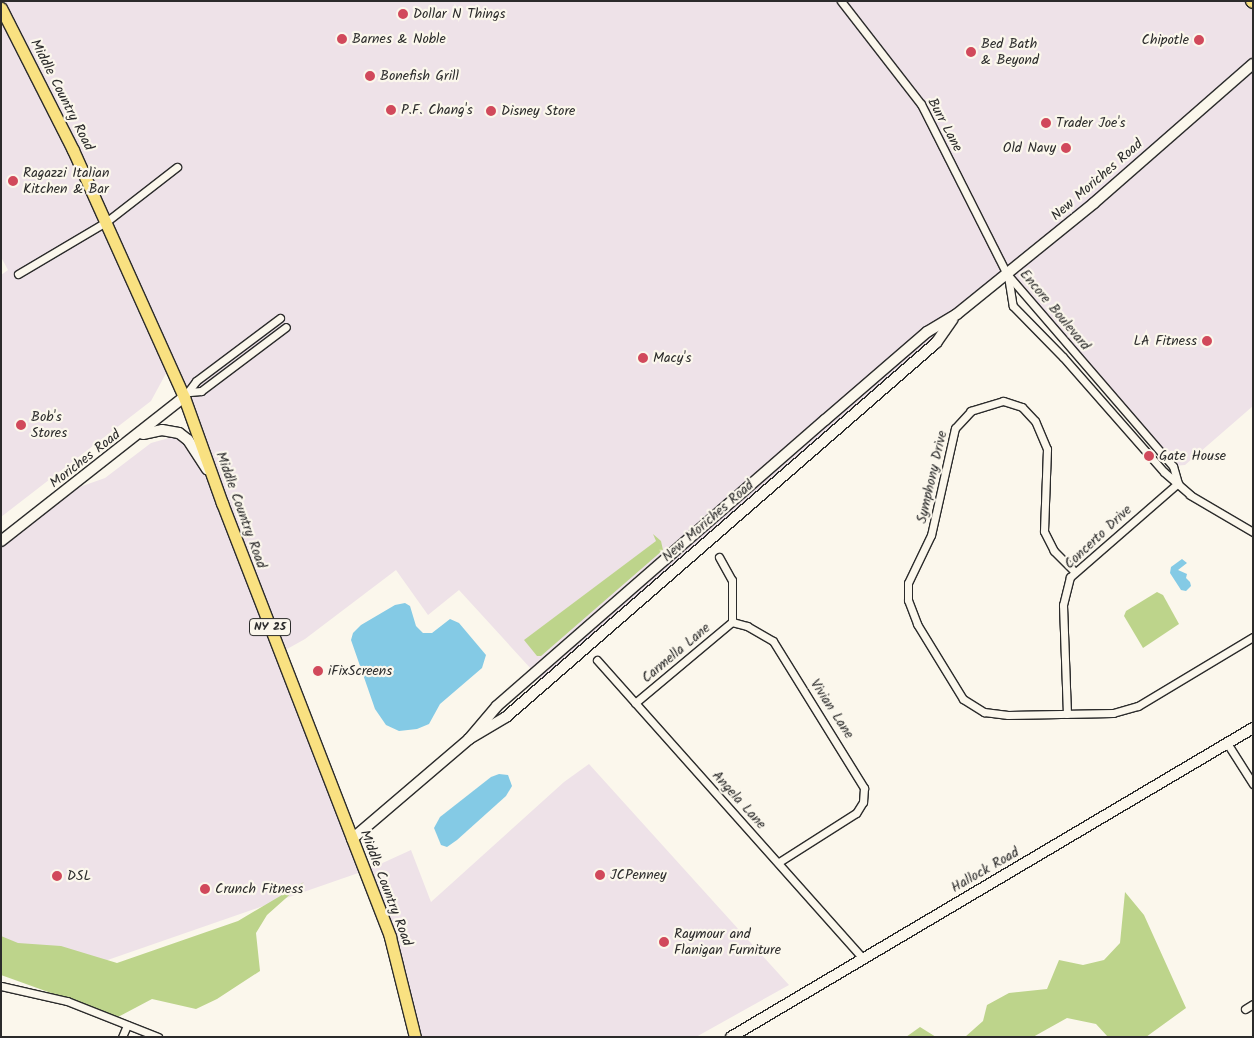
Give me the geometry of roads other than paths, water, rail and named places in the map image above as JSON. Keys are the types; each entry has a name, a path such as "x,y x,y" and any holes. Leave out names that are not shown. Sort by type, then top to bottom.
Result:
{"main road":[{"name":"Middle Country Road","path":"1,8 106,222 187,394 213,478 390,937 416,1037"},
{"name":"New Moriches Road","path":"352,839 469,739 497,706 927,332 957,314 1008,274 1094,203 1253,64"},
{"name":"New Moriches Road","path":"469,739 506,717 936,342 957,314"},
{"name":"Moriches Road","path":"1,541 137,436 187,394"},
{"path":"137,436 151,430 179,433 188,440 213,478"},
{"name":"Hallock Road","path":"731,1037 862,957 1253,728"}],"street":[{"name":"Burr Lane","path":"841,1 921,104 1008,274"},
{"path":"18,274 106,222 177,167"},
{"name":"Encore Boulevard","path":"1008,274 1023,295 1173,466 1178,482"},
{"name":"Encore Boulevard","path":"1008,274 1013,306 1063,357 1164,472 1178,482 1190,495 1253,532"},
{"path":"187,394 196,381 280,318"},
{"path":"187,394 201,391 286,327"},
{"name":"Symphony Drive","path":"1075,572 1054,551 1044,531 1047,449 1035,421 1022,407 1003,401 971,411 955,428 931,536 908,583 908,600 917,624 963,699 984,712 1008,715 1113,712 1138,706 1253,638"},
{"name":"Concerto Drive","path":"1068,714 1063,605 1070,577 1178,482"},
{"path":"719,557 733,586 732,622"},
{"name":"Carmella Lane","path":"635,703 732,622"},
{"name":"Vivian Lane","path":"732,622 748,626 773,641 864,788 863,802 856,813 779,862"},
{"name":"Angela Lane","path":"597,660 862,957"},
{"path":"1227,743 1253,784"},
{"path":"1,986 67,1001 158,1037"},
{"path":"1245,1009 1253,1004"},
{"path":"122,1037 128,1025"}],"water":[{"path":"1182,559 1187,563 1178,570 1187,574 1186,578 1191,586 1186,591 1181,590 1170,573 1171,567"},
{"path":"405,603 410,606 416,626 423,633 432,633 450,619 459,623 486,655 482,668 440,704 429,724 417,729 399,731 386,725 375,709 351,640 353,633 361,625 395,605"},
{"path":"499,774 508,775 512,786 506,796 457,840 447,847 441,845 434,828 440,817 491,777"}],"place":[{"name":"Dollar N Things","path":"403,14"},
{"name":"Barnes & Noble","path":"342,39"},
{"name":"Chipotle","path":"1199,40"},
{"name":"Bed Bath & Beyond","path":"971,52"},
{"name":"Bonefish Grill","path":"370,76"},
{"name":"P.F. Chang's","path":"391,110"},
{"name":"Disney Store","path":"491,111"},
{"name":"Trader Joe's","path":"1046,123"},
{"name":"Old Navy","path":"1066,148"},
{"name":"Ragazzi Italian Kitchen & Bar","path":"13,181"},
{"name":"LA Fitness","path":"1207,341"},
{"name":"Macy's","path":"643,358"},
{"name":"Bob's Stores","path":"21,425"},
{"name":"Gate House","path":"1149,456"},
{"name":"iFixScreens","path":"318,671"},
{"name":"JCPenney","path":"600,875"},
{"name":"DSL","path":"57,876"},
{"name":"Crunch Fitness","path":"205,889"},
{"name":"Raymour and Flanigan Furniture","path":"664,942"}]}
